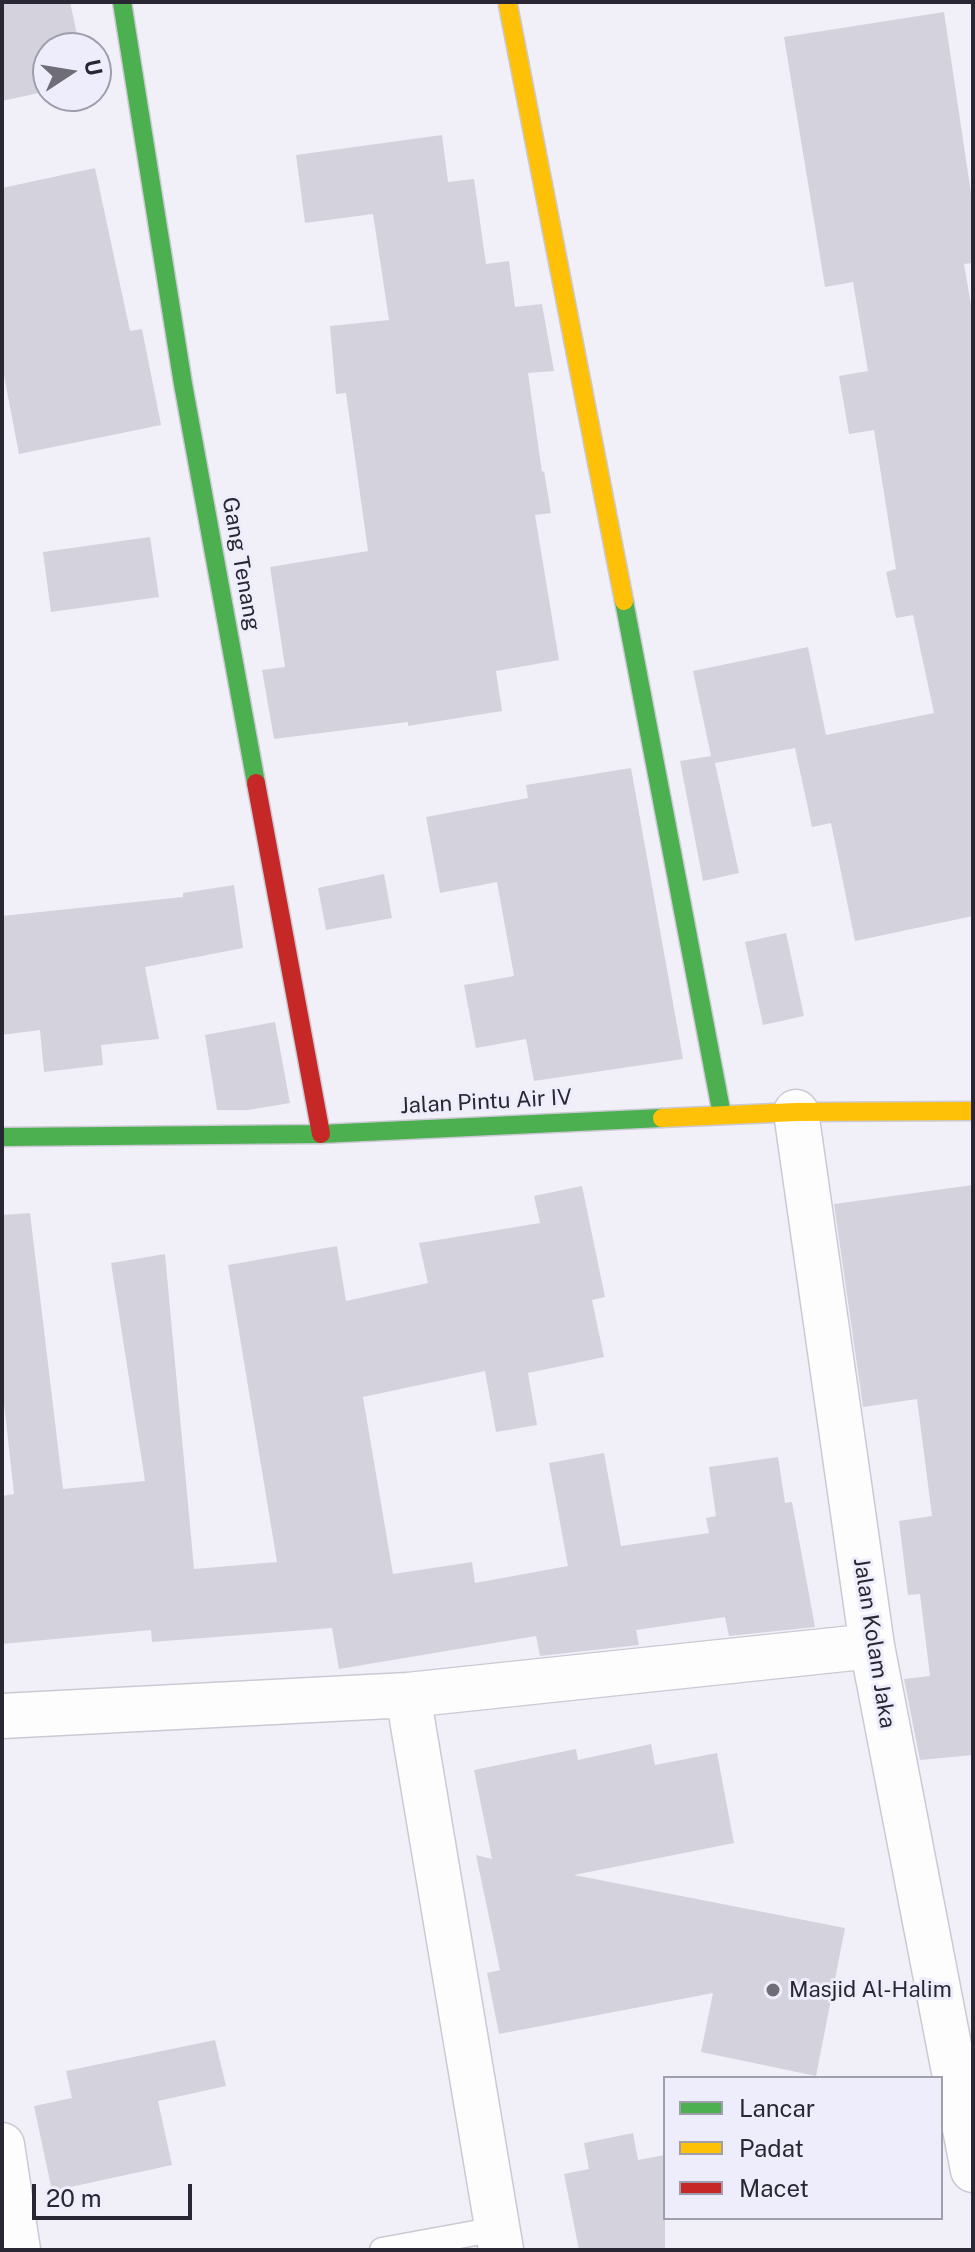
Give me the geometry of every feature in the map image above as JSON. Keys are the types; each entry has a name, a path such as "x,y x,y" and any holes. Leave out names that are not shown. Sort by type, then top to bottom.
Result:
{"street":[{"name":"Gang Tenang","path":"122,2 183,384 321,1134"},
{"path":"508,5 722,1115"},
{"name":"Jalan Pintu Air IV","path":"2,1137 321,1134 796,1112 973,1111"},
{"name":"Jalan Kolam Jaka","path":"796,1112 872,1646 973,2170"},
{"path":"2,1716 408,1695 872,1646"},
{"path":"408,1695 499,2240"},
{"path":"2,2145 18,2250"}],"lane":[{"path":"382,2250 499,2240"}],"building":[{"path":"2,2 70,2 77,32 32,32 32,94 2,101"},
{"path":"944,12 973,207 973,263 964,264 973,317 973,916 855,941 831,823 812,827 795,748 715,763 739,873 703,881 680,761 711,756 693,671 808,647 826,735 934,713 913,615 896,618 886,572 896,569 874,430 849,434 839,376 868,371 853,282 825,287 784,37"},
{"path":"442,135 448,182 474,179 486,264 509,261 515,307 542,304 554,371 528,373 551,513 535,515 559,660 496,671 502,711 408,726 408,722 274,739 262,670 285,667 270,567 368,551 346,393 336,394 330,326 389,320 373,214 305,223 296,155"},
{"path":"95,168 130,331 142,329 161,425 19,454 2,365 2,188"},
{"path":"150,537 159,597 51,612 43,552"},
{"path":"631,768 683,1059 534,1081 526,1039 476,1048 464,985 514,976 497,882 440,893 426,817 528,798 526,785"},
{"path":"384,874 392,918 326,930 318,888"},
{"path":"234,885 243,948 145,967 159,1039 101,1045 103,1065 44,1072 40,1030 2,1035 2,916 183,897 183,893"},
{"path":"786,933 804,1016 763,1025 745,942"},
{"path":"275,1022 290,1103 248,1110 217,1110 205,1035"},
{"path":"973,1185 973,1755 920,1760 904,1679 930,1676 920,1594 908,1595 899,1521 932,1516 917,1399 863,1407 834,1204"},
{"path":"582,1186 605,1297 592,1300 604,1357 528,1373 537,1425 496,1432 485,1371 363,1397 393,1574 472,1562 475,1583 568,1566 549,1463 604,1453 621,1546 709,1533 706,1518 716,1516 709,1467 778,1457 785,1503 792,1502 815,1627 729,1636 725,1617 636,1630 639,1645 540,1656 536,1636 339,1669 332,1628 152,1642 151,1630 2,1644 2,1496 14,1494 2,1385 2,1215 30,1213 63,1489 145,1481 111,1263 165,1254 194,1569 277,1562 228,1265 337,1246 346,1301 428,1283 419,1243 540,1223 534,1196"},
{"path":"651,1744 655,1765 717,1753 734,1843 574,1875 845,1928 816,2076 701,2052 713,1993 499,2034 487,1973 500,1970 476,1855 492,1859 474,1770 576,1749 578,1760"},
{"path":"215,2040 226,2086 158,2101 172,2165 52,2191 34,2106 72,2098 66,2071"},
{"path":"633,2133 638,2160 663,2155 665,2250 579,2250 564,2174 589,2169 584,2143"}],"traffic: fast":[{"path":"122,2 183,384 256,783"},
{"path":"624,601 722,1115"},
{"path":"2,1137 321,1134 662,1118"}],"traffic: slow":[{"path":"508,5 624,601"},
{"path":"662,1118 796,1112 973,1111"}],"traffic: jam":[{"path":"256,783 321,1134"}],"place":[{"name":"Masjid Al-Halim","path":"773,1990"}]}
